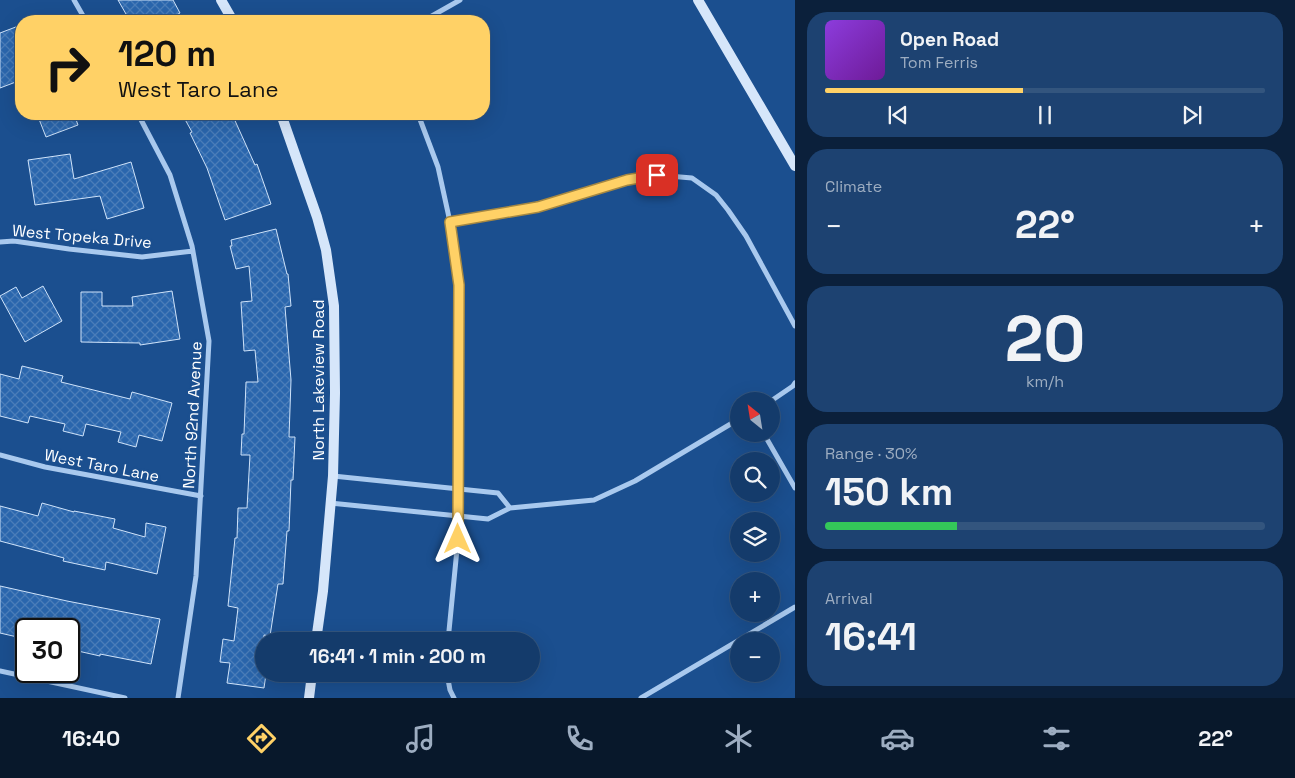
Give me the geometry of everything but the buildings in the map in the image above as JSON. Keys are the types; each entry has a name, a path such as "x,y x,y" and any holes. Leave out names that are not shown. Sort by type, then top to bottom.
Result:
{"street":[{"path":"74,0 83,15"},
{"path":"221,0 228,15"},
{"path":"434,15 460,0"},
{"path":"698,0 795,166"},
{"name":"North 92nd Avenue","path":"141,120 170,175 193,250 209,341 196,576 178,698"},
{"name":"North Lakeview Road","path":"283,120 326,250 334,306 335,393 333,476 323,591 317,632"},
{"path":"420,120 438,167 450,222 459,285 458,539 449,632"},
{"path":"450,222 538,207 627,180 657,175 692,178 716,195 728,210 746,236 795,326"},
{"name":"West Topeka Drive","path":"0,242 14,241 77,250 142,256 193,250"},
{"path":"780,395 795,383"},
{"path":"330,503 488,519 510,508 594,500 635,481 730,424"},
{"path":"769,442 795,488"},
{"name":"West Taro Lane","path":"0,456 45,467 200,496"},
{"path":"333,476 498,493 510,508"},
{"path":"641,698 795,608"},
{"path":"0,671 125,698"},
{"path":"309,698 311,682"},
{"path":"448,682 454,698"}],"route":[{"path":"458,539 459,285 450,222 538,207 627,180 657,175"}]}
